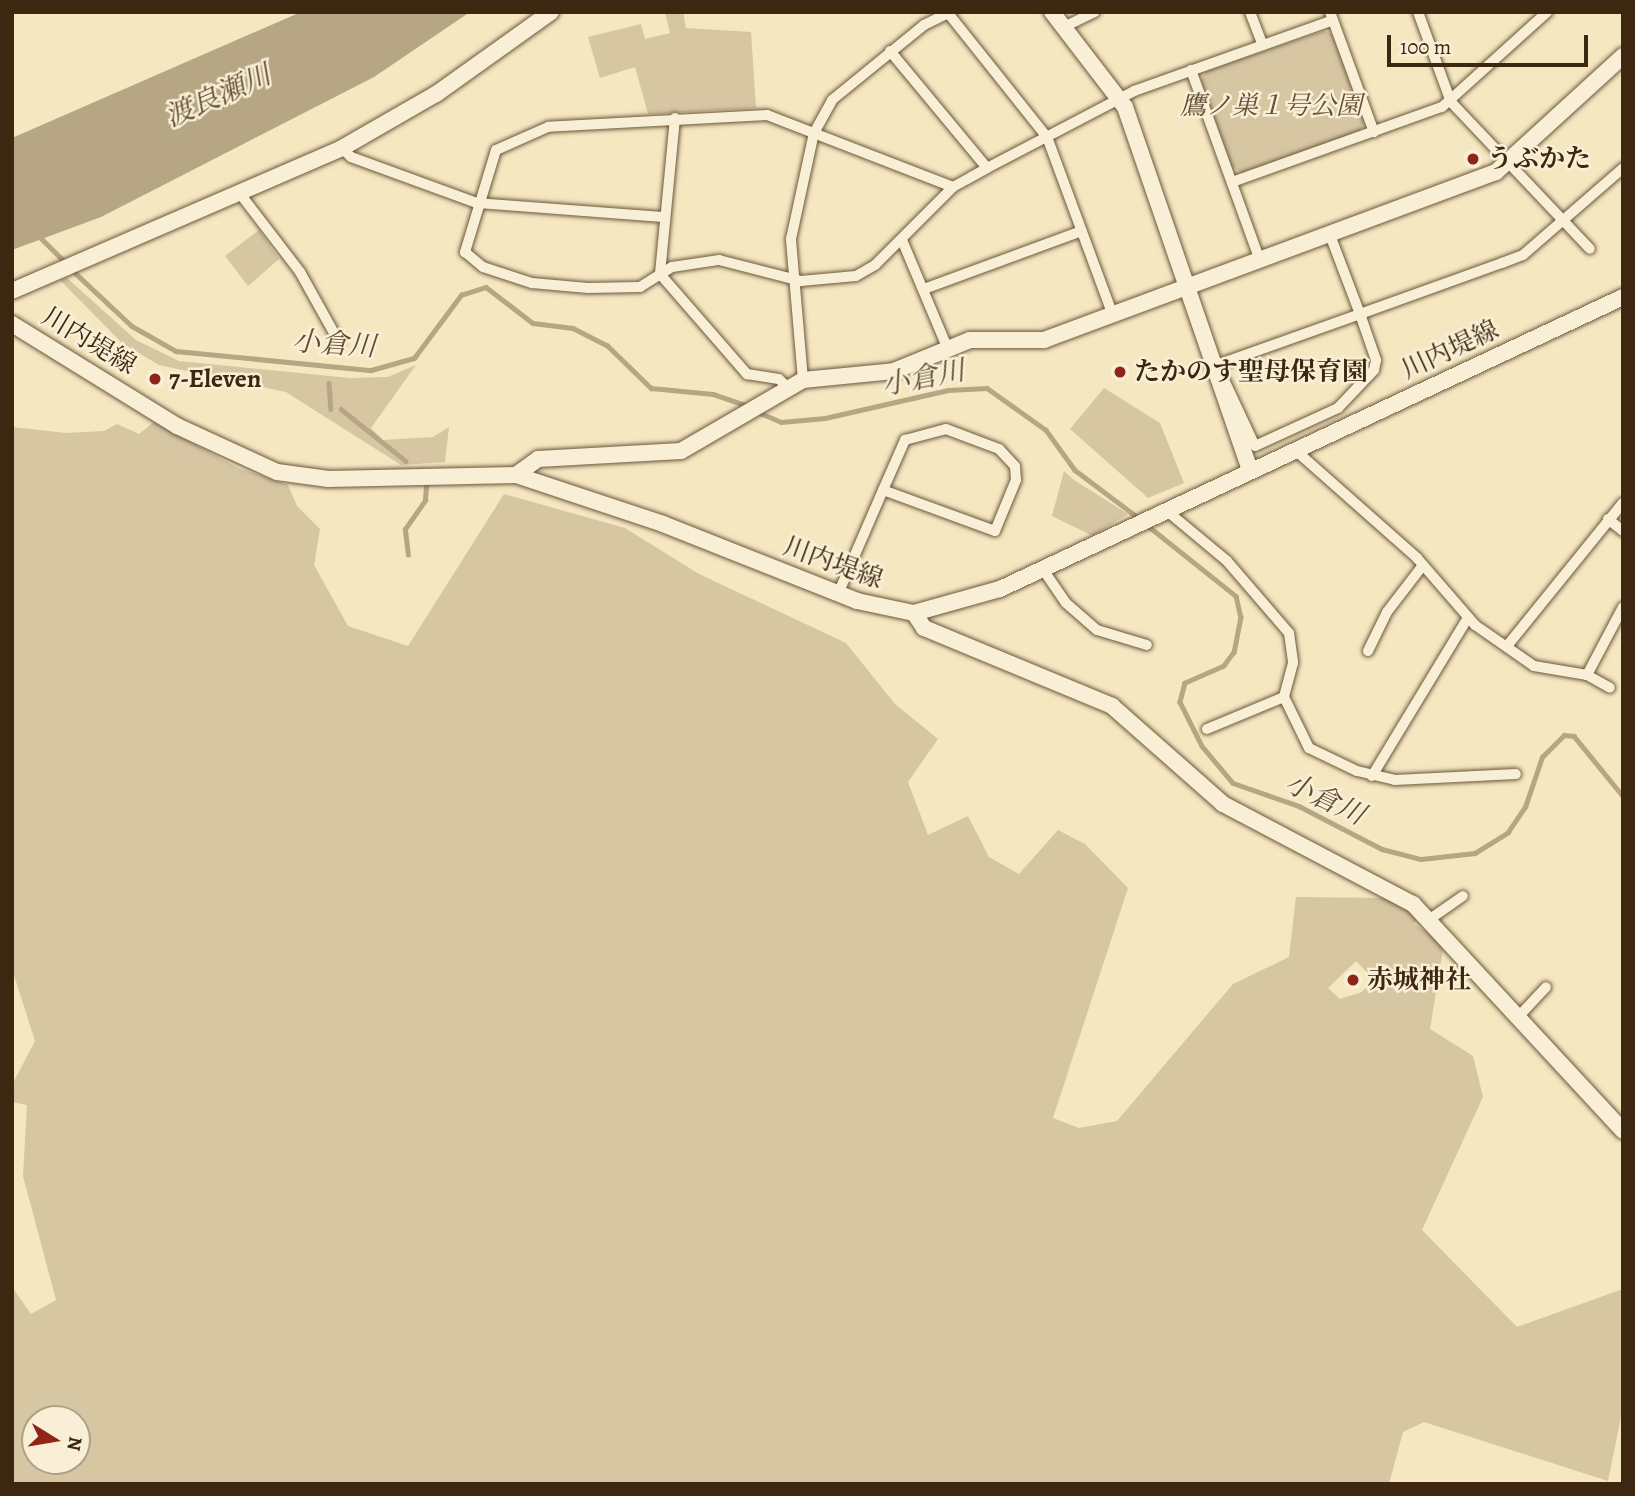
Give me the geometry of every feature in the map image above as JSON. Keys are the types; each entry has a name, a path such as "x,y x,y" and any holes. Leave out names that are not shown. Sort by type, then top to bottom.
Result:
{"street":[{"path":"12,291 82,265 342,148 446,88 551,12"},
{"path":"1052,12 1119,97 1190,287 1250,471"},
{"path":"1064,27 1096,12"},
{"path":"1250,12 1262,44"},
{"path":"1232,182 1451,102 1547,12"},
{"path":"803,380 792,230 814,133 832,100 890,51 944,14 1047,137 1113,315"},
{"path":"1421,14 1451,102 1590,249"},
{"path":"953,187 767,115 675,118 538,130 496,150 465,247 483,267 532,283 588,288 639,287 660,274 728,260 794,280 856,276 902,240 953,187 987,168 1119,97 1332,16 1374,132"},
{"path":"890,51 987,168"},
{"path":"516,475 538,459 681,452 803,380 881,374 947,347 980,339 1044,340 1330,235 1509,165 1623,56"},
{"path":"1191,71 1260,261"},
{"path":"675,118 660,274 747,374 779,379 788,388"},
{"path":"342,148 351,157 477,203 664,218"},
{"path":"1217,365 1523,255 1564,223 1623,168"},
{"path":"241,195 305,280 338,342"},
{"path":"924,289 1082,231"},
{"path":"1217,365 1255,446 1338,408 1372,374 1376,360 1330,235"},
{"path":"902,240 947,347"},
{"name":"川内堤線","path":"12,324 177,426 277,472 329,479 516,475 663,524 838,594 914,613 958,606 1623,297"},
{"path":"838,594 883,490 905,440 946,429 999,449 1017,474 995,531 883,490"},
{"path":"1294,449 1423,565 1467,618 1545,670 1587,675 1610,688"},
{"path":"1507,646 1623,503"},
{"path":"1167,511 1227,561 1289,633 1293,663 1284,697 1309,748 1373,775 1409,780 1516,774"},
{"path":"1608,519 1623,531"},
{"path":"1368,651 1387,612 1423,565"},
{"path":"1042,568 1066,603 1097,630 1147,645"},
{"path":"1587,675 1623,607"},
{"path":"914,613 924,628 1112,706 1223,804 1430,919 1520,1014 1623,1131"},
{"path":"1373,775 1467,618"},
{"path":"1207,729 1284,697"},
{"path":"1430,919 1463,896"},
{"path":"1520,1014 1546,987"}],"green space":[{"path":"665,12 683,12 686,28 751,32 756,108 648,114 635,67 600,78 588,37 641,24 645,39 670,33"},
{"name":"鷹ノ巣１号公園","path":"1324,31 1332,34 1364,122 1360,131 1242,173 1232,167 1201,80 1206,71"},
{"path":"259,230 279,259 248,286 225,256"},
{"path":"67,278 136,340 179,361 350,378 388,377 416,365 371,428 383,440 433,437 449,427 445,462 401,465 286,392 159,365 122,343 60,280"},
{"path":"1104,388 1160,423 1184,483 1148,498 1070,429"},
{"path":"154,422 238,468 288,485 297,506 320,529 314,565 348,626 408,646 504,494 625,528 699,574 846,643 895,704 938,739 908,782 928,835 968,816 989,857 1019,874 1058,830 1085,844 1128,888 1053,1118 1079,1128 1117,1121 1233,984 1289,957 1296,897 1386,898 1408,910 1418,918 1414,924 1444,944 1430,1029 1473,1056 1483,1097 1422,1230 1517,1327 1623,1289 1623,1407 1608,1481 1424,1422 1403,1432 1389,1484 12,1484 12,1287 31,1314 56,1300 23,1176 27,1105 12,1102 12,1085 35,1041 12,969 12,427 66,433 104,431 117,424 139,434","holes":["1356,961 1373,979 1362,992 1340,999 1328,988"]},
{"path":"1064,471 1128,514 1093,536 1052,516"}],"water":[{"name":"渡良瀬川","path":"301,12 470,12 374,77 101,217 12,250 12,138"}],"waterway":[{"name":"小倉川","path":"37,234 65,262"},
{"name":"小倉川","path":"71,269 132,326 176,351 371,370 414,358 461,295 486,287 533,323 573,328 607,345 651,388 713,394 751,407"},
{"path":"329,383 331,409"},
{"name":"小倉川","path":"758,412 781,422 825,418 948,390 987,388 1046,430 1075,470 1140,519"},
{"path":"341,409 406,461"},
{"path":"408,555 405,529 425,500 426,486"},
{"name":"小倉川","path":"1147,525 1236,596 1241,617 1234,652 1224,666 1185,683 1180,702 1202,746 1233,783 1299,806 1382,849 1421,859 1475,853 1508,832 1525,807 1542,757 1564,735 1574,736 1623,796"}],"place":[{"name":"うぶかた","path":"1473,159"},
{"name":"たかのす聖母保育園","path":"1120,372"},
{"name":"7-Eleven","path":"155,379"},
{"name":"赤城神社","path":"1353,980"}]}
